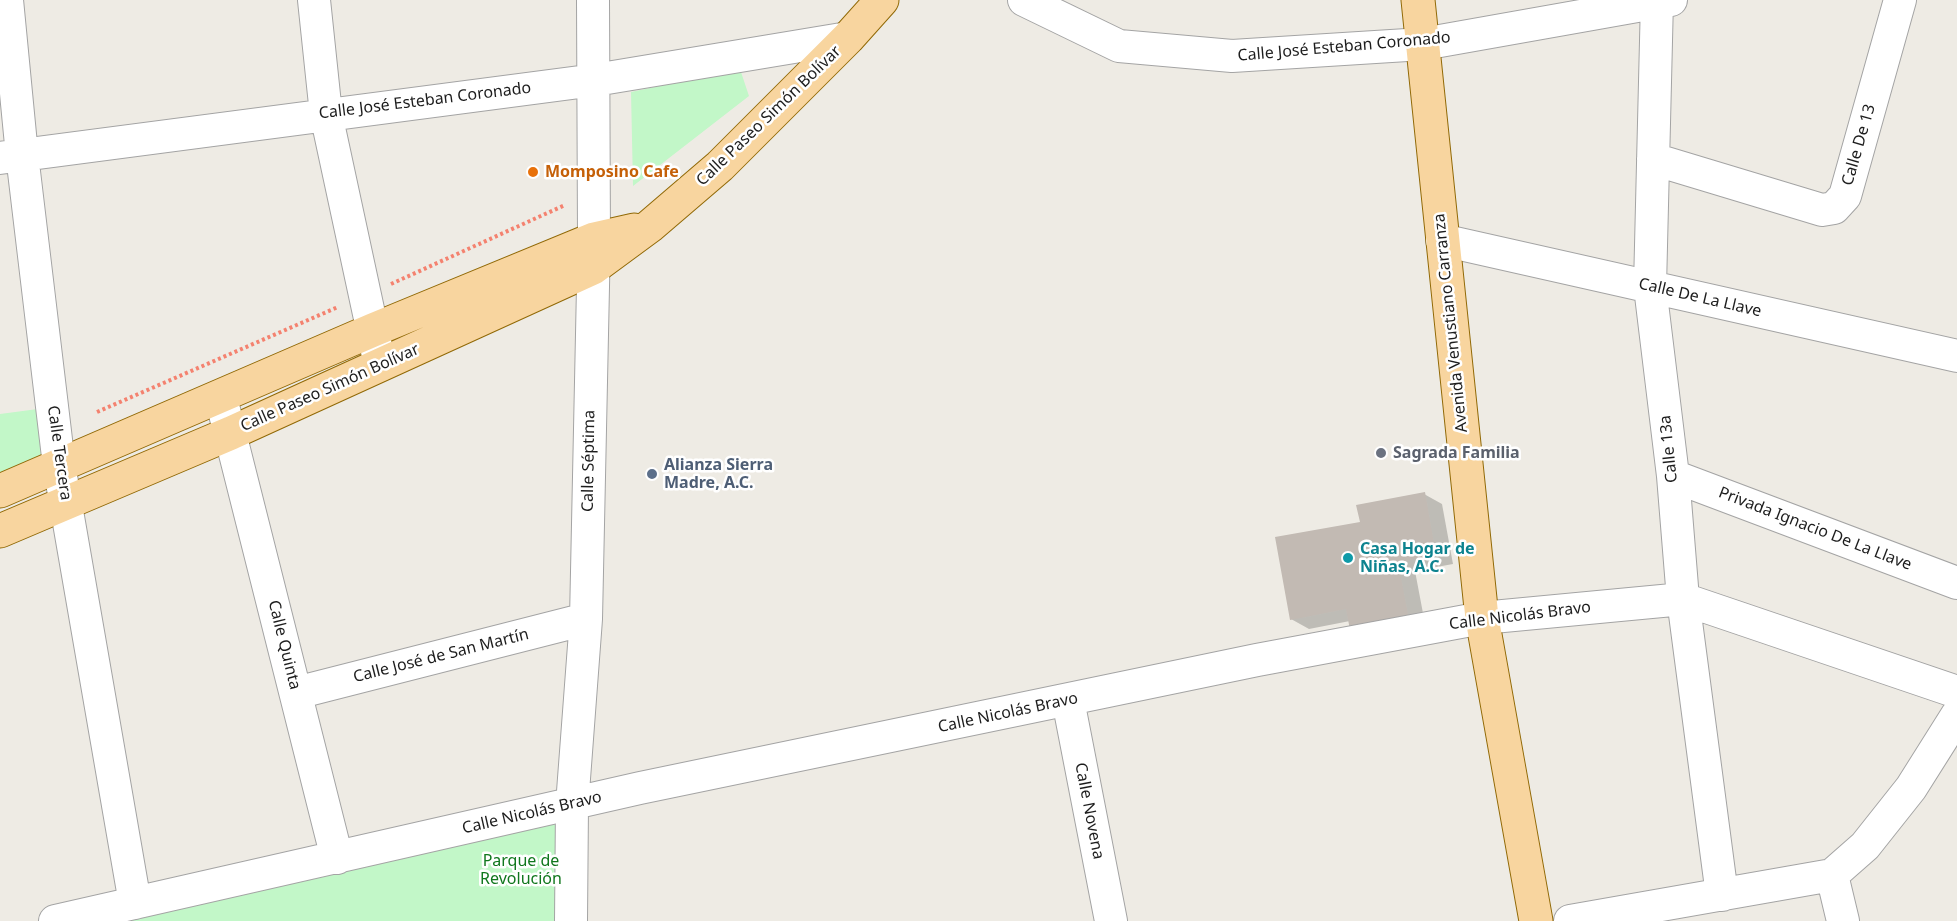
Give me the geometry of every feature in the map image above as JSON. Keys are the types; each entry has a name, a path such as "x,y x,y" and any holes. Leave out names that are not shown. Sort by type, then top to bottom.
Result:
{"main road":[{"name":"Calle Paseo Simón Bolívar","path":"0,531 231,433 380,365 650,226 720,166 848,38 882,0"},
{"name":"Avenida Venustiano Carranza","path":"1418,0 1482,618 1536,921"},
{"name":"Calle Paseo Simón Bolívar","path":"0,491 221,398 373,330 594,253"}],"street":[{"name":"Calle Tercera","path":"7,0 11,156 59,465 135,903"},
{"path":"314,0 326,114 380,365"},
{"name":"Calle Séptima","path":"570,921 572,805 586,619 594,253 593,0"},
{"name":"Calle José Esteban Coronado","path":"1024,0 1119,46 1232,56 1423,44 1662,1"},
{"name":"Calle De 13","path":"1653,159 1822,210 1834,208 1845,196 1900,0"},
{"name":"Calle 13a","path":"1662,1 1653,159 1650,287 1672,476 1683,599 1722,896"},
{"name":"Calle José Esteban Coronado","path":"11,156 595,80 848,38"},
{"name":"Calle De La Llave","path":"1442,240 1957,356"},
{"name":"Calle Quinta","path":"221,398 337,858"},
{"name":"Privada Ignacio De La Llave","path":"1672,476 1957,583"},
{"name":"Calle Nicolás Bravo","path":"55,921 640,788 1257,660 1482,618 1683,599 1957,692"},
{"name":"Calle José de San Martín","path":"296,693 586,619"},
{"name":"Calle Novena","path":"1068,700 1110,921"},
{"path":"1570,921 1832,875 1865,846 1911,788 1957,715"},
{"path":"1832,875 1843,921"}],"path":[{"path":"55,430 572,203"}],"green space":[{"path":"740,69 749,96 633,186 631,92"},
{"path":"53,407 59,465 0,491 0,414"},
{"name":"Parque de Revolución","path":"572,805 572,921 55,921"}],"building":[{"name":"Casa Hogar de Niñas, A.C.","path":"1425,492 1436,555 1398,562 1409,620 1350,630 1346,609 1290,620 1275,537 1360,522 1356,505"}],"place":[{"name":"Momposino Cafe","path":"533,172"},
{"name":"Sagrada Familia","path":"1381,453"},
{"name":"Alianza Sierra Madre, A.C.","path":"652,474"},
{"name":"Casa Hogar de Niñas, A.C.","path":"1348,558"}]}
